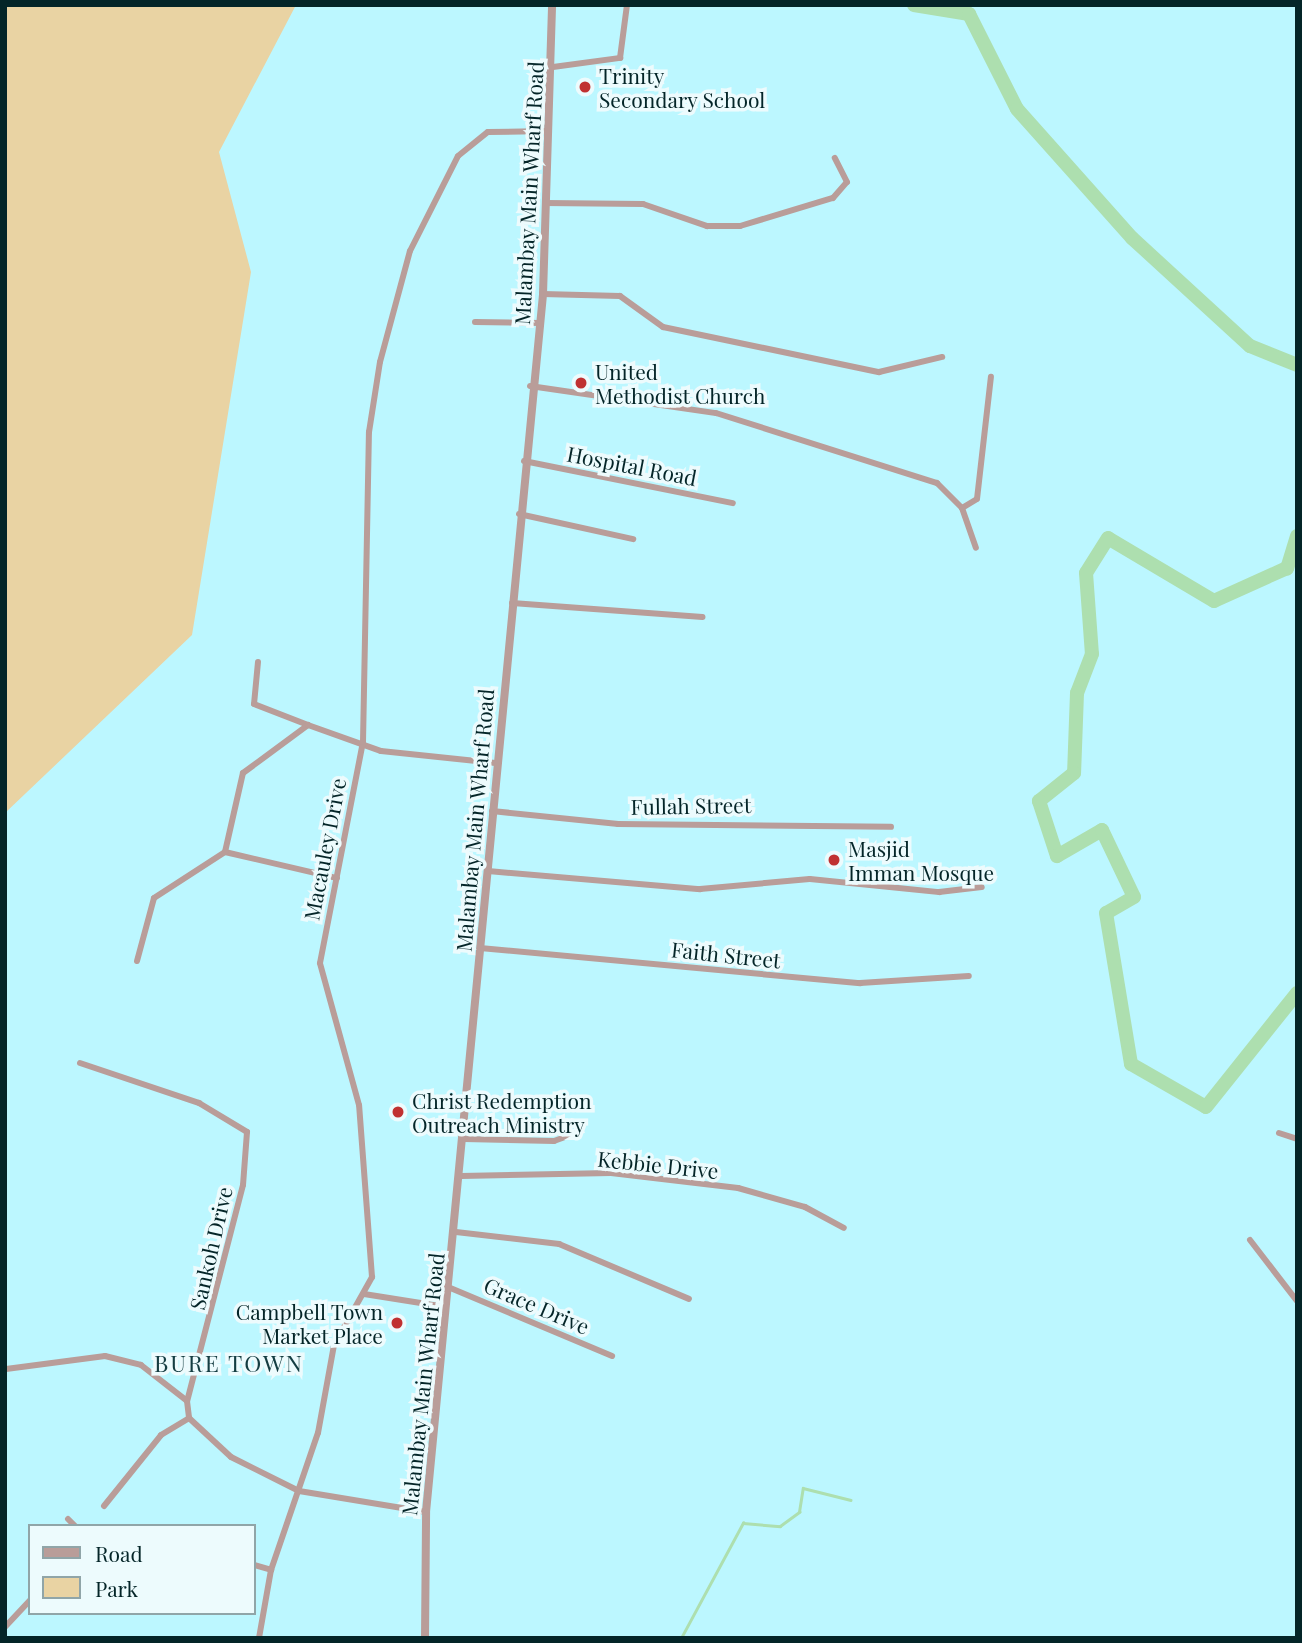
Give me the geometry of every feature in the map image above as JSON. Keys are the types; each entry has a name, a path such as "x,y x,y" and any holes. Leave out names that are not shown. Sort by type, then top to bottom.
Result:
{"street":[{"name":"Malambay Main Wharf Road","path":"425,1638 426,1512 447,1287 456,1232 495,762 530,386 543,294 553,67 552,5"},
{"path":"553,67 620,58 627,5"},
{"name":"Macauley Drive","path":"259,1638 271,1570 299,1491 334,1345 364,1294 373,1261 359,1105 320,963 363,741 370,424 410,251 466,148 503,129 549,131"},
{"path":"545,203 643,204 729,228 833,198 847,182 835,158"},
{"path":"543,294 620,296 663,327 879,372 942,357"},
{"path":"475,322 539,323"},
{"path":"962,508 977,499 991,377"},
{"path":"530,386 716,413 937,484 962,508 976,548"},
{"name":"Hospital Road","path":"524,461 733,503"},
{"path":"519,514 633,538"},
{"path":"511,603 702,617"},
{"path":"258,662 254,704 308,725 363,741 381,751 495,762"},
{"path":"225,852 238,780 308,725"},
{"name":"Fullah Street","path":"492,811 618,824 891,827"},
{"path":"137,961 159,892 225,852 337,878"},
{"path":"488,871 700,889 810,880 939,892 982,887"},
{"name":"Faith Street","path":"480,948 860,983 969,976"},
{"name":"Sankoh Drive","path":"79,1063 199,1103 247,1132 227,1260 187,1401 189,1418"},
{"path":"464,1139 544,1142 579,1132"},
{"path":"1279,1133 1297,1139"},
{"name":"Kebbie Drive","path":"461,1176 611,1173 738,1188 805,1207 844,1228"},
{"path":"456,1232 559,1244 690,1299"},
{"path":"1250,1240 1297,1301"},
{"name":"Grace Drive","path":"447,1287 612,1356"},
{"path":"364,1294 446,1307"},
{"path":"5,1369 105,1356 141,1365 187,1401"},
{"path":"104,1506 161,1435 189,1418 231,1457 299,1491 426,1512"},
{"path":"68,1519 73,1524"},
{"path":"256,1566 271,1570"},
{"path":"5,1627 28,1602"}],"green space":[{"path":"5,5 296,5 219,152 251,272 192,635 5,813"}],"waterway":[{"path":"914,5 969,14 1017,109 1132,238 1250,346 1297,365"},
{"path":"1297,536 1287,568 1214,601 1108,538 1086,573 1092,654 1077,693 1074,773 1039,801 1057,856 1102,830 1134,897 1106,913 1131,1064 1206,1107 1297,993"},
{"path":"681,1638 743,1523 780,1526 799,1512 803,1488 851,1500"}],"place":[{"name":"Trinity Secondary School","path":"585,87"},
{"name":"United Methodist Church","path":"581,383"},
{"name":"Masjid Imman Mosque","path":"834,860"},
{"name":"Christ Redemption Outreach Ministry","path":"398,1112"},
{"name":"Campbell Town Market Place","path":"397,1323"}],"district":[{"name":"BURE TOWN","path":"229,1363"}]}
